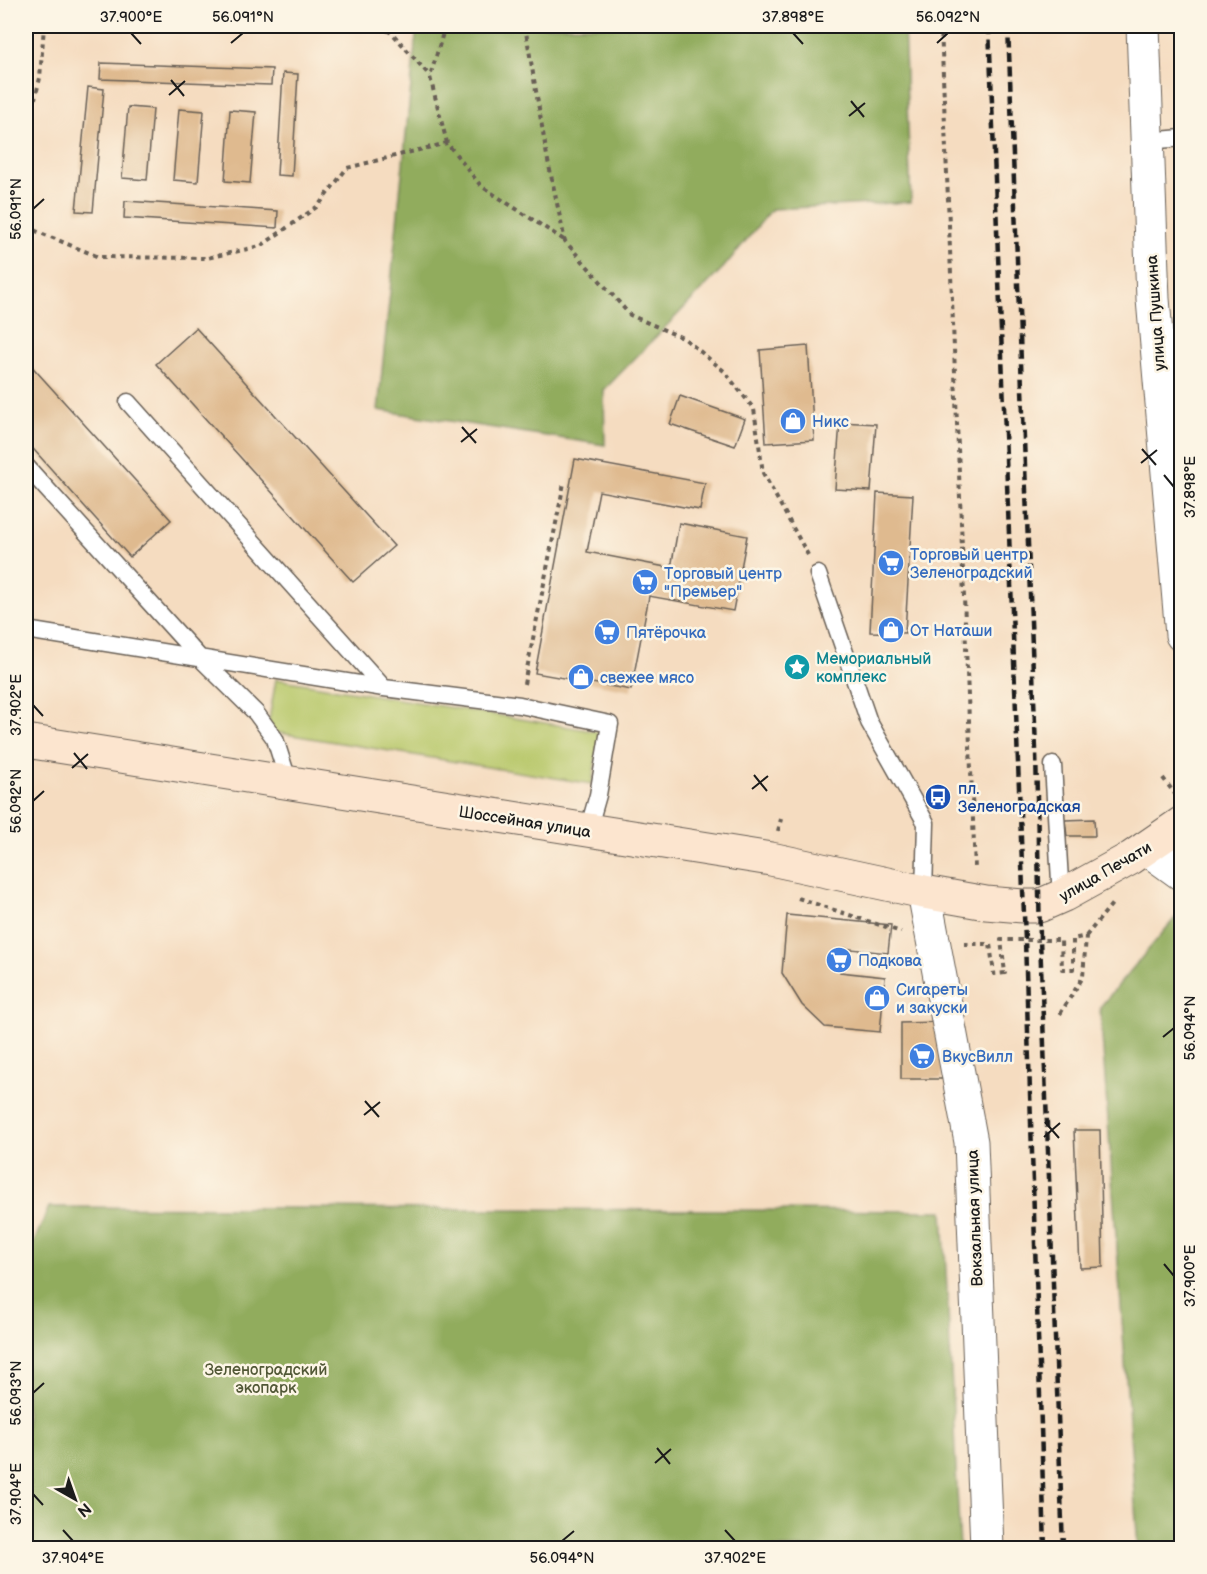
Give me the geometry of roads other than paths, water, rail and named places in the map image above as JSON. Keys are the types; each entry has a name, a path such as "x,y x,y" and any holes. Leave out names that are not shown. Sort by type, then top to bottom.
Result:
{"street":[{"name":"улица Пушкина","path":"1143,26 1153,299 1182,635"},
{"name":"Шоссейная улица","path":"26,741 771,859 924,892 986,903 1023,906"},
{"name":"улица Печати","path":"1023,906 1039,906 1064,895 1146,848 1178,809"},
{"path":"1146,848 1182,874"},
{"name":"Вокзальная улица","path":"924,892 971,1142 987,1548"}],"lane":[{"path":"1147,141 1182,138"},
{"path":"128,402 384,688"},
{"path":"26,466 199,657 256,713 275,739 289,783"},
{"path":"818,574 869,722 926,823 924,892"},
{"path":"26,630 384,688 520,705 610,724 598,795 588,831"},
{"path":"1053,765 1060,881 1064,895"}],"railway":[{"path":"989,26 1025,940 1045,1548"},
{"path":"1008,26 1036,750 1040,939 1063,1548"}],"place":[{"name":"Никс","path":"793,421"},
{"name":"Торговый центр Зеленоградский","path":"891,563"},
{"name":"Торговый центр \"Премьер\"","path":"645,582"},
{"name":"От Наташи","path":"891,630"},
{"name":"Пятёрочка","path":"607,632"},
{"name":"Мемориальный комплекс","path":"797,667"},
{"name":"свежее мясо","path":"581,677"},
{"name":"пл. Зеленоградская","path":"938,797"},
{"name":"Подкова","path":"839,960"},
{"name":"Сигареты и закуски","path":"877,998"},
{"name":"ВкусВилл","path":"922,1056"}],"park label":[{"name":"Зеленоградский экопарк","path":"266,1378"}]}
